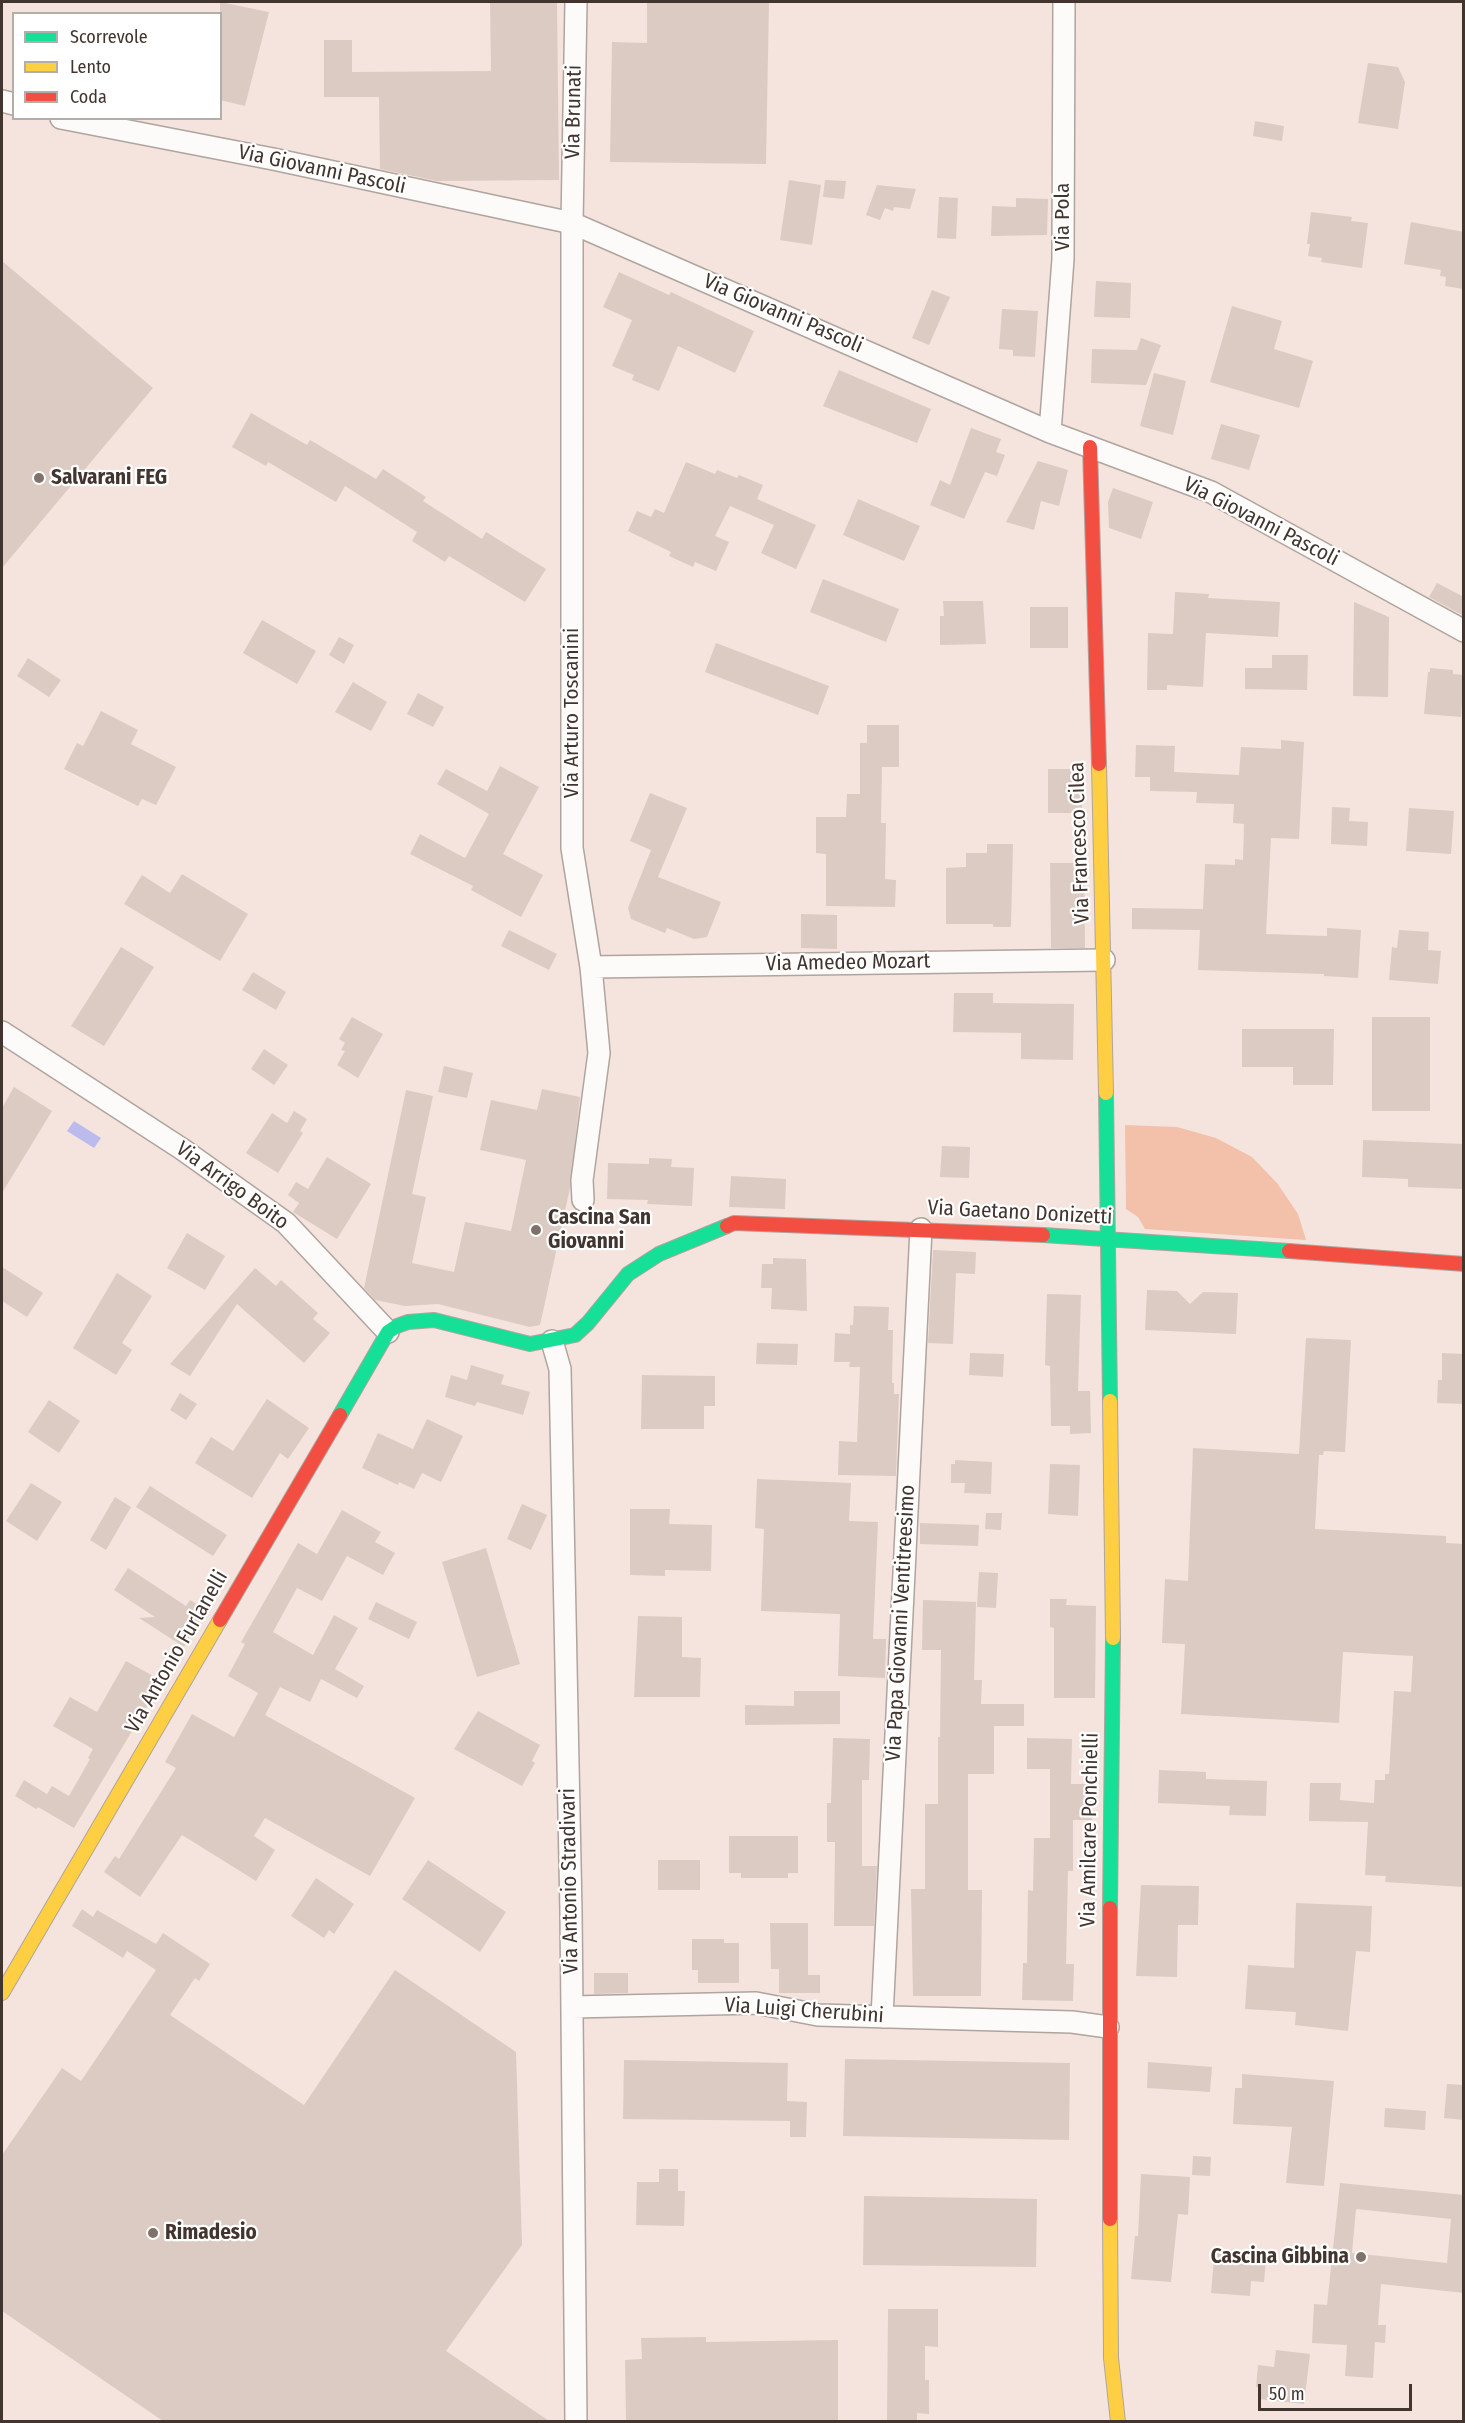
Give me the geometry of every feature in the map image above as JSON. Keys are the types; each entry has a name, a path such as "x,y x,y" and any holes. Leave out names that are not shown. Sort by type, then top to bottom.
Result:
{"street":[{"name":"Via Brunati","path":"572,223 576,2"},
{"name":"Via Pola","path":"1050,432 1063,259 1065,2"},
{"name":"Via Giovanni Pascoli","path":"71,120 273,159 572,223 1050,432 1211,492 1464,631"},
{"name":"Via Arturo Toscanini","path":"572,223 572,848 591,967 599,1053 582,1180 583,1200"},
{"name":"Via Francesco Cilea","path":"1090,447 1104,960 1107,1238"},
{"name":"Via Amedeo Mozart","path":"591,967 1104,960"},
{"name":"Via Arrigo Boito","path":"2,1032 182,1149 286,1223 388,1332"},
{"name":"Via Gaetano Donizetti","path":"552,1341 575,1335 628,1274 658,1254 734,1223 1107,1238 1464,1264"},
{"name":"Via Papa Giovanni Ventitreesimo","path":"882,2017 921,1229"},
{"name":"Via Amilcare Ponchielli","path":"1107,1238 1113,1670 1108,2027 1111,2358 1118,2421"},
{"path":"388,1332 408,1322 434,1320 530,1344 552,1341"},
{"name":"Via Antonio Furlanelli","path":"2,1993 388,1332"},
{"name":"Via Antonio Stradivari","path":"552,1341 560,1369 572,2007 576,2421"},
{"name":"Via Luigi Cherubini","path":"572,2007 756,2003 818,2015 1072,2022 1108,2027"}],"shaded area":[{"path":"1125,1125 1177,1127 1216,1138 1252,1157 1277,1183 1298,1214 1306,1240 1145,1229 1138,1217 1126,1209"}],"water":[{"path":"74,1121 101,1138 94,1148 67,1131"}],"building":[{"path":"220,2 269,12 245,106 222,100 222,12 220,12"},
{"path":"490,2 557,2 559,180 437,181 380,169 379,97 324,97 324,40 352,40 352,72 491,71"},
{"path":"647,2 769,2 766,164 610,162 612,42 647,43"},
{"path":"1368,63 1398,67 1405,82 1398,129 1358,123"},
{"path":"1255,121 1284,126 1282,141 1253,136"},
{"path":"789,180 821,185 812,245 780,240"},
{"path":"825,180 846,181 844,199 823,197"},
{"path":"877,185 916,189 910,209 894,207 893,211 885,208 880,220 866,215"},
{"path":"939,197 958,198 956,239 937,238"},
{"path":"1016,198 1048,199 1047,235 991,236 992,206 1016,207"},
{"path":"1311,212 1352,217 1351,221 1368,223 1362,268 1321,262 1322,258 1308,256 1310,244 1307,244"},
{"path":"1411,222 1464,232 1464,289 1445,286 1446,277 1440,276 1441,270 1404,264"},
{"name":"Salvarani FEG","path":"2,261 153,388 2,568"},
{"path":"619,272 669,295 671,292 754,331 735,373 678,346 659,391 632,380 634,375 612,366 632,320 603,307"},
{"path":"1096,281 1131,283 1130,318 1094,317"},
{"path":"932,290 950,297 929,345 912,338"},
{"path":"1232,306 1282,321 1274,349 1313,361 1299,408 1210,382"},
{"path":"1002,309 1038,311 1035,357 1013,356 1013,350 999,349"},
{"path":"1141,338 1161,345 1146,385 1091,383 1092,349 1137,350"},
{"path":"839,370 931,409 917,443 823,406"},
{"path":"1154,373 1186,381 1173,435 1140,426"},
{"path":"251,413 307,445 310,440 376,479 383,469 426,497 423,501 482,539 486,532 546,569 525,602 449,556 445,562 412,541 417,532 345,486 336,502 268,462 266,466 232,447"},
{"path":"1221,424 1260,435 1249,470 1211,459"},
{"path":"971,428 1001,439 996,452 1005,455 997,476 985,472 964,519 930,505 940,480 950,485"},
{"path":"1038,461 1068,470 1059,506 1041,501 1034,530 1006,522"},
{"path":"686,462 715,474 717,470 737,478 739,475 763,485 757,499 816,525 796,569 761,553 774,525 730,506 715,536 729,542 716,571 695,562 693,567 669,556 671,552 628,531 637,511 651,517 655,509 664,513"},
{"path":"1113,488 1153,502 1141,539 1109,528 1108,502"},
{"path":"858,499 920,526 904,561 843,535"},
{"path":"823,579 899,609 886,642 810,612"},
{"path":"1437,583 1464,597 1464,616 1429,597"},
{"path":"1175,592 1209,594 1208,598 1280,602 1278,637 1206,633 1203,687 1167,685 1167,690 1147,690 1148,633 1173,634"},
{"path":"943,601 983,601 986,644 940,645 940,616 944,616"},
{"path":"1354,602 1389,617 1388,697 1353,696"},
{"path":"1030,607 1068,607 1068,648 1030,648"},
{"path":"262,620 316,651 297,684 243,653"},
{"path":"339,637 354,645 344,664 329,655"},
{"path":"716,643 829,686 818,715 705,672"},
{"path":"1272,655 1308,655 1307,690 1245,689 1245,668 1272,668"},
{"path":"28,658 61,680 49,697 17,676"},
{"path":"1430,668 1453,670 1453,674 1464,675 1461,717 1424,714"},
{"path":"353,682 387,702 371,731 335,712"},
{"path":"418,693 444,707 433,727 407,714"},
{"path":"101,711 138,730 131,744 176,767 156,805 142,799 138,806 64,769 77,743 83,746"},
{"path":"867,725 899,725 899,767 882,767 881,823 886,823 885,879 896,880 895,907 826,906 826,854 816,853 816,817 846,817 847,794 860,794 860,743 867,743"},
{"path":"1281,740 1304,742 1299,839 1271,838 1266,934 1327,936 1327,928 1361,930 1358,978 1324,976 1324,974 1198,970 1200,930 1132,929 1132,908 1203,909 1205,864 1235,865 1235,859 1243,860 1244,824 1233,823 1234,804 1196,803 1197,792 1150,791 1150,777 1135,777 1136,745 1175,746 1174,772 1239,775 1241,747 1281,749"},
{"path":"500,766 539,787 503,854 543,875 521,917 471,890 473,886 410,854 420,834 465,858 489,814 437,784 446,769 487,791"},
{"path":"1048,769 1082,769 1082,813 1048,813"},
{"path":"650,793 687,808 658,877 721,902 707,937 694,939 667,928 665,933 631,919 628,908 651,850 630,841"},
{"path":"1332,807 1350,808 1349,821 1368,822 1367,846 1331,844"},
{"path":"1409,808 1454,811 1451,854 1406,851"},
{"path":"987,844 1013,844 1011,927 993,927 993,924 946,924 946,868 966,867 966,853 987,853"},
{"path":"1050,863 1084,863 1085,948 1051,948"},
{"path":"182,874 248,914 220,961 124,904 142,875 170,893"},
{"path":"801,914 837,915 837,949 801,948"},
{"path":"509,930 557,954 549,970 501,946"},
{"path":"1399,930 1429,932 1428,950 1441,951 1438,984 1389,980 1392,947 1397,948"},
{"path":"121,947 154,967 104,1046 71,1026"},
{"path":"253,972 286,992 276,1010 242,990"},
{"path":"954,993 993,993 993,1003 1074,1004 1073,1060 1021,1059 1021,1033 953,1032"},
{"path":"352,1017 383,1034 358,1078 337,1065 345,1051 341,1050 345,1043 339,1039"},
{"path":"1372,1017 1430,1017 1430,1111 1372,1111"},
{"path":"1242,1029 1334,1029 1333,1085 1293,1085 1293,1067 1242,1067"},
{"path":"264,1049 288,1065 274,1085 251,1069"},
{"path":"444,1066 473,1073 467,1098 438,1092"},
{"path":"14,1087 52,1111 2,1193 2,1108"},
{"name":"Cascina San Giovanni","path":"542,1089 580,1097 570,1188 540,1325 530,1327 438,1304 405,1306 375,1300 364,1288 406,1090 433,1096 412,1194 426,1197 412,1263 454,1272 465,1222 511,1231 526,1160 480,1150 491,1100 537,1110"},
{"path":"294,1111 307,1119 300,1131 303,1133 278,1173 246,1153 272,1113 287,1123"},
{"path":"1363,1140 1464,1144 1464,1189 1408,1187 1408,1179 1362,1177"},
{"path":"942,1146 970,1147 969,1178 940,1177"},
{"path":"327,1157 371,1184 337,1239 293,1212 299,1203 288,1195 296,1182 308,1189"},
{"path":"649,1158 672,1159 671,1167 694,1168 692,1206 647,1204 648,1200 607,1199 608,1163 649,1164"},
{"path":"731,1176 786,1179 785,1209 729,1207"},
{"path":"187,1233 225,1256 205,1290 167,1268"},
{"path":"933,1250 976,1252 975,1274 956,1273 953,1344 928,1343"},
{"path":"773,1258 806,1259 807,1311 771,1309 772,1288 761,1288 762,1264 773,1264"},
{"path":"2,1267 43,1293 27,1317 2,1301"},
{"path":"255,1268 276,1286 281,1280 318,1313 313,1319 330,1333 304,1363 237,1304 190,1376 170,1364"},
{"path":"117,1273 152,1296 122,1343 132,1350 116,1375 73,1348"},
{"path":"1147,1290 1177,1291 1190,1304 1203,1292 1238,1293 1236,1334 1145,1330"},
{"path":"1047,1294 1081,1295 1078,1391 1090,1391 1091,1433 1070,1434 1070,1426 1051,1426 1050,1366 1045,1365"},
{"path":"854,1306 889,1307 888,1330 893,1330 892,1383 894,1383 894,1394 899,1394 896,1476 838,1475 839,1441 857,1442 860,1367 849,1367 850,1362 834,1362 835,1333 850,1334"},
{"path":"1306,1338 1351,1340 1345,1452 1324,1451 1323,1455 1319,1455 1315,1529 1446,1536 1446,1543 1464,1544 1464,1887 1385,1882 1386,1876 1365,1875 1368,1822 1309,1821 1310,1783 1341,1783 1340,1800 1374,1803 1375,1780 1385,1780 1385,1774 1389,1774 1394,1691 1411,1692 1413,1656 1343,1652 1339,1723 1181,1714 1185,1644 1162,1643 1165,1579 1188,1581 1193,1448 1299,1454"},
{"path":"757,1343 798,1344 797,1365 756,1364"},
{"path":"970,1353 1004,1354 1003,1377 969,1375"},
{"path":"1442,1353 1464,1354 1464,1404 1437,1403 1438,1380 1442,1380"},
{"path":"471,1365 504,1375 501,1384 530,1392 523,1415 477,1402 475,1406 445,1397 451,1375 467,1380"},
{"path":"642,1375 715,1376 715,1406 704,1406 704,1429 641,1429"},
{"path":"180,1393 197,1404 186,1420 170,1410"},
{"path":"267,1399 309,1428 288,1459 280,1453 252,1498 195,1463 211,1437 233,1451"},
{"path":"49,1400 80,1421 59,1453 28,1432"},
{"path":"427,1419 463,1436 441,1482 422,1473 414,1489 399,1482 398,1485 362,1468 378,1433 413,1449"},
{"path":"955,1460 992,1462 991,1494 964,1493 965,1483 951,1483 951,1464 955,1464"},
{"path":"1050,1464 1080,1465 1078,1516 1048,1514"},
{"path":"757,1479 851,1483 849,1521 878,1522 873,1639 886,1639 885,1678 838,1676 840,1614 761,1611 764,1529 755,1528"},
{"path":"31,1483 62,1502 37,1541 6,1521"},
{"path":"150,1486 227,1535 213,1556 136,1507"},
{"path":"115,1497 131,1507 106,1550 90,1540"},
{"path":"522,1504 547,1515 531,1550 507,1539"},
{"path":"630,1509 670,1509 669,1524 712,1525 711,1571 665,1570 665,1576 630,1575"},
{"path":"342,1510 381,1532 375,1542 395,1553 383,1575 347,1556 322,1601 297,1588 273,1632 313,1655 334,1615 358,1628 335,1669 364,1686 357,1698 321,1679 310,1702 280,1687 265,1715 415,1798 370,1876 265,1818 254,1836 275,1850 256,1881 182,1835 140,1897 104,1872 115,1856 119,1859 176,1768 165,1762 192,1714 234,1737 258,1693 228,1676 245,1644 241,1642 298,1543 317,1554"},
{"path":"986,1513 1002,1513 1001,1530 985,1529"},
{"path":"920,1523 979,1525 978,1546 920,1544"},
{"path":"486,1548 520,1664 477,1677 442,1562"},
{"path":"128,1568 186,1606 190,1600 206,1610 184,1647 139,1618 155,1617 114,1590"},
{"path":"979,1572 998,1573 996,1608 977,1607"},
{"path":"1050,1599 1067,1599 1066,1605 1096,1606 1095,1698 1054,1698 1054,1628 1050,1627"},
{"path":"923,1600 976,1602 974,1680 982,1680 981,1704 1024,1704 1024,1726 994,1726 994,1774 968,1774 968,1890 982,1890 981,1996 913,1996 911,1889 925,1889 925,1804 938,1804 938,1737 940,1737 941,1650 922,1650"},
{"path":"376,1602 417,1622 409,1639 368,1619"},
{"path":"638,1616 682,1617 682,1657 701,1658 700,1697 634,1697"},
{"path":"126,1661 162,1681 74,1828 15,1796 24,1780 47,1794 52,1786 69,1796 90,1759 88,1758 93,1749 53,1726 70,1697 97,1712"},
{"path":"794,1691 840,1691 840,1724 745,1725 745,1705 794,1706"},
{"path":"478,1711 540,1745 532,1761 535,1763 522,1786 454,1749"},
{"path":"833,1738 870,1739 869,1780 862,1780 862,1866 877,1866 874,1926 834,1926 835,1842 827,1842 827,1803 831,1803"},
{"path":"1027,1738 1072,1739 1071,1784 1092,1784 1092,1820 1073,1820 1073,1871 1068,1871 1066,1964 1074,1964 1073,2001 1022,2000 1023,1963 1027,1963 1028,1890 1033,1891 1034,1838 1050,1838 1050,1769 1027,1769"},
{"path":"1159,1770 1206,1772 1206,1779 1267,1781 1266,1816 1229,1815 1230,1806 1158,1803"},
{"path":"729,1836 798,1836 798,1873 788,1873 788,1878 741,1878 741,1873 729,1873"},
{"path":"428,1860 506,1912 480,1952 402,1899"},
{"path":"658,1860 700,1860 700,1890 658,1890"},
{"path":"316,1878 354,1904 334,1934 329,1930 324,1938 291,1916"},
{"path":"1141,1885 1199,1886 1198,1925 1178,1925 1177,1977 1136,1976"},
{"path":"1296,1903 1372,1906 1370,1952 1356,1951 1348,2031 1295,2025 1296,2012 1245,2009 1248,1965 1294,1968"},
{"path":"82,1909 93,1917 97,1910 156,1944 163,1933 210,1964 199,1981 195,1978 170,2015 304,2105 395,1970 516,2052 522,2245 446,2351 549,2421 163,2421 2,2311 2,2155 62,2068 81,2081 156,1970 127,1951 123,1958 72,1926"},
{"path":"770,1923 808,1923 808,1975 820,1975 820,1993 779,1993 779,1969 771,1969"},
{"path":"692,1939 724,1939 724,1943 739,1943 739,1983 698,1983 698,1970 692,1970"},
{"path":"594,1973 628,1973 628,1993 594,1994"},
{"path":"845,2059 1070,2063 1069,2140 843,2136"},
{"path":"624,2060 788,2063 787,2101 807,2102 806,2137 790,2137 790,2121 623,2119"},
{"path":"1148,2062 1212,2067 1210,2092 1147,2088"},
{"path":"1242,2074 1334,2081 1324,2186 1286,2183 1292,2127 1233,2124 1235,2088 1242,2088"},
{"path":"1447,2084 1464,2085 1464,2120 1444,2118"},
{"path":"1385,2108 1426,2111 1425,2130 1384,2127"},
{"path":"1193,2156 1211,2157 1210,2176 1192,2175"},
{"path":"659,2169 678,2169 678,2191 685,2191 684,2226 636,2225 637,2182 659,2182"},
{"path":"1141,2174 1190,2177 1188,2215 1178,2214 1171,2282 1131,2279 1135,2236 1138,2236"},
{"path":"1340,2183 1464,2195 1464,2293 1381,2284 1378,2325 1386,2325 1385,2343 1375,2342 1373,2378 1345,2376 1347,2345 1312,2343 1314,2304 1327,2305","holes":["1356,2209 1451,2219 1447,2263 1352,2253"]},
{"path":"864,2196 1037,2199 1036,2267 863,2265"},
{"path":"1215,2248 1256,2252 1256,2258 1266,2259 1264,2282 1251,2281 1250,2296 1211,2293"},
{"path":"888,2309 938,2309 938,2347 925,2346 925,2380 929,2380 929,2414 917,2413 917,2421 887,2421"},
{"path":"706,2337 706,2342 838,2340 838,2421 626,2421 625,2360 642,2359 641,2338"},
{"path":"1276,2350 1310,2354 1304,2404 1259,2399 1260,2387 1256,2387 1258,2365 1274,2367"}],"traffic: fast":[{"path":"1106,1093 1110,1401"},
{"path":"340,1415 388,1332 397,1326 408,1322 434,1320 530,1344 575,1335 588,1323 628,1274 659,1254 727,1226"},
{"path":"1043,1235 1289,1251"},
{"path":"1110,1908 1113,1638"}],"traffic: slow":[{"path":"1099,764 1106,1093"},
{"path":"1110,1401 1113,1638"},
{"path":"2,1993 220,1620"},
{"path":"1110,2219 1111,2358 1118,2422"}],"traffic: jam":[{"path":"1090,447 1099,764"},
{"path":"727,1226 734,1223 1043,1235"},
{"path":"1289,1251 1464,1264"},
{"path":"220,1620 340,1415"},
{"path":"1110,1908 1110,2219"}],"place":[{"name":"Salvarani FEG","path":"39,478"},
{"name":"Cascina San Giovanni","path":"536,1230"},
{"name":"Rimadesio","path":"153,2233"},
{"name":"Cascina Gibbina","path":"1361,2257"}]}
